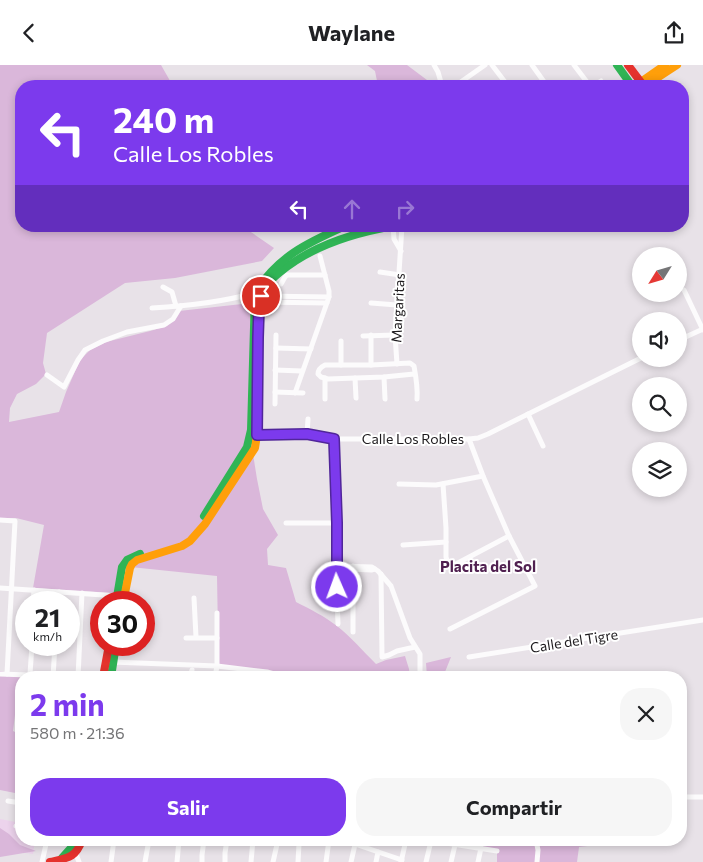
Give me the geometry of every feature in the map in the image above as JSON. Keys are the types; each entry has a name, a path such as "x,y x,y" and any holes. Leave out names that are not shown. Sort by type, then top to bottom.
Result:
{"street":[{"path":"434,65 440,80"},
{"path":"464,80 485,65"},
{"path":"492,65 503,80"},
{"path":"532,65 543,80"},
{"path":"574,65 587,80"},
{"path":"617,65 634,80"},
{"path":"628,65 636,80"},
{"path":"646,80 666,65"},
{"path":"648,80 677,65"},
{"path":"124,576 122,567 130,558 181,541 188,536 200,522 247,447 251,430 254,307 267,275 288,256 331,232"},
{"path":"121,591 124,576 134,562 182,546 198,533 254,450 257,435 259,297 265,288 286,268 305,256 326,245 363,232"},
{"name":"Margaritas","path":"394,232 394,239 401,252"},
{"name":"Margaritas","path":"397,364 395,335 402,232"},
{"path":"294,393 328,300 329,291 320,256"},
{"path":"380,273 400,275"},
{"path":"281,284 287,275 325,275"},
{"path":"48,375 64,387 85,350 127,332 164,325 173,319 178,306 172,292 163,287"},
{"path":"152,308 259,297 328,300"},
{"path":"687,336 703,329 688,298"},
{"path":"371,303 397,305"},
{"path":"275,404 276,335"},
{"path":"362,335 395,335"},
{"path":"370,335 371,365"},
{"path":"341,341 341,365"},
{"path":"276,348 311,349"},
{"name":"Calle Los Robles","path":"257,435 307,434 334,439 478,438 632,362"},
{"path":"414,374 384,377 325,378 321,377 318,371 325,365 410,363 414,366 417,399"},
{"path":"275,370 302,371"},
{"path":"384,377 385,399"},
{"path":"325,378 325,399"},
{"path":"355,378 356,398"},
{"path":"275,392 304,393"},
{"path":"528,414 543,446"},
{"path":"307,434 308,419"},
{"path":"334,439 338,623"},
{"path":"450,629 536,585 509,536 469,439"},
{"path":"399,484 436,485 483,476"},
{"path":"443,484 446,557 448,564 454,565 509,536"},
{"path":"0,520 15,521 7,674"},
{"path":"286,523 337,523"},
{"path":"403,545 446,542"},
{"path":"336,568 372,567 391,586 401,615 420,655 420,671"},
{"path":"353,568 353,632"},
{"path":"381,574 382,657 415,647"},
{"path":"0,588 46,591"},
{"path":"78,671 82,593 90,594"},
{"path":"194,597 196,637"},
{"path":"216,613 216,671"},
{"name":"Calle del Tigre","path":"469,657 703,620"},
{"path":"186,638 217,638"},
{"path":"30,671 31,656"},
{"path":"53,671 54,656"},
{"path":"109,656 111,671"},
{"path":"106,671 112,656"},
{"path":"110,661 217,666 244,671"},
{"path":"0,673 15,674"},
{"path":"687,797 703,797"},
{"path":"8,801 15,802"},
{"path":"42,862 46,846"},
{"path":"74,846 74,851 79,862"},
{"path":"50,862 60,859 80,846"},
{"path":"111,862 113,846"},
{"path":"145,862 148,846"},
{"path":"177,862 178,846"},
{"path":"202,862 203,846"},
{"path":"225,862 226,846"},
{"path":"251,862 252,846"},
{"path":"273,862 277,846"},
{"path":"298,862 299,846"},
{"path":"326,862 329,846"},
{"path":"351,862 355,846"},
{"path":"365,846 401,861 405,846"},
{"path":"426,862 428,846"},
{"path":"451,862 455,846"},
{"path":"464,846 497,851"},
{"path":"537,846 537,862"},
{"path":"478,862 481,848"},
{"path":"376,862 378,852"}],"shaded area":[{"path":"0,65 161,65 170,80 15,80 15,232 251,232 274,248 262,261 175,278 125,283 47,333 43,363 46,374 36,384 17,394 10,408 9,422 59,412 80,360 90,350 106,342 167,326 179,311 251,303 249,429 263,509 278,535 267,549 268,565 286,568 296,602 337,626 376,664 405,656 409,671 259,671 217,666 217,576 121,566 115,591 33,588 44,525 16,518 0,518"},
{"path":"367,65 407,65 427,80 377,80 375,71"},
{"path":"451,657 445,671 427,671 426,663"},
{"path":"0,671 15,674 13,731 15,732 15,793 0,790"},
{"path":"0,819 15,822 15,846 34,846 33,854 8,850 0,852"},
{"path":"0,828 15,840 15,846 23,846 36,851 0,857"},
{"path":"465,846 588,846 579,847 577,862 497,862 497,851"}],"traffic: fast":[{"path":"617,65 628,80"},
{"path":"204,516 247,447 251,430 255,293 264,280 283,260 306,245 333,232"},
{"path":"258,374 259,306 263,291 269,282 305,255 333,242 367,232"},
{"path":"118,591 122,567 127,560 140,554"},
{"path":"112,671 114,656"},
{"path":"62,858 72,846"}],"traffic: slow":[{"path":"644,80 665,65"},
{"path":"654,80 677,65"},
{"path":"125,591 130,568 137,560 182,546 190,541 205,524 255,448 258,374"}],"traffic: jam":[{"path":"628,65 639,80"},
{"path":"104,671 107,656"},
{"path":"50,862 74,854 80,846"}],"district":[{"name":"Placita del Sol","path":"488,567"}],"route":[{"path":"261,296 258,337 257,435 307,434 334,439 337,587"}]}
